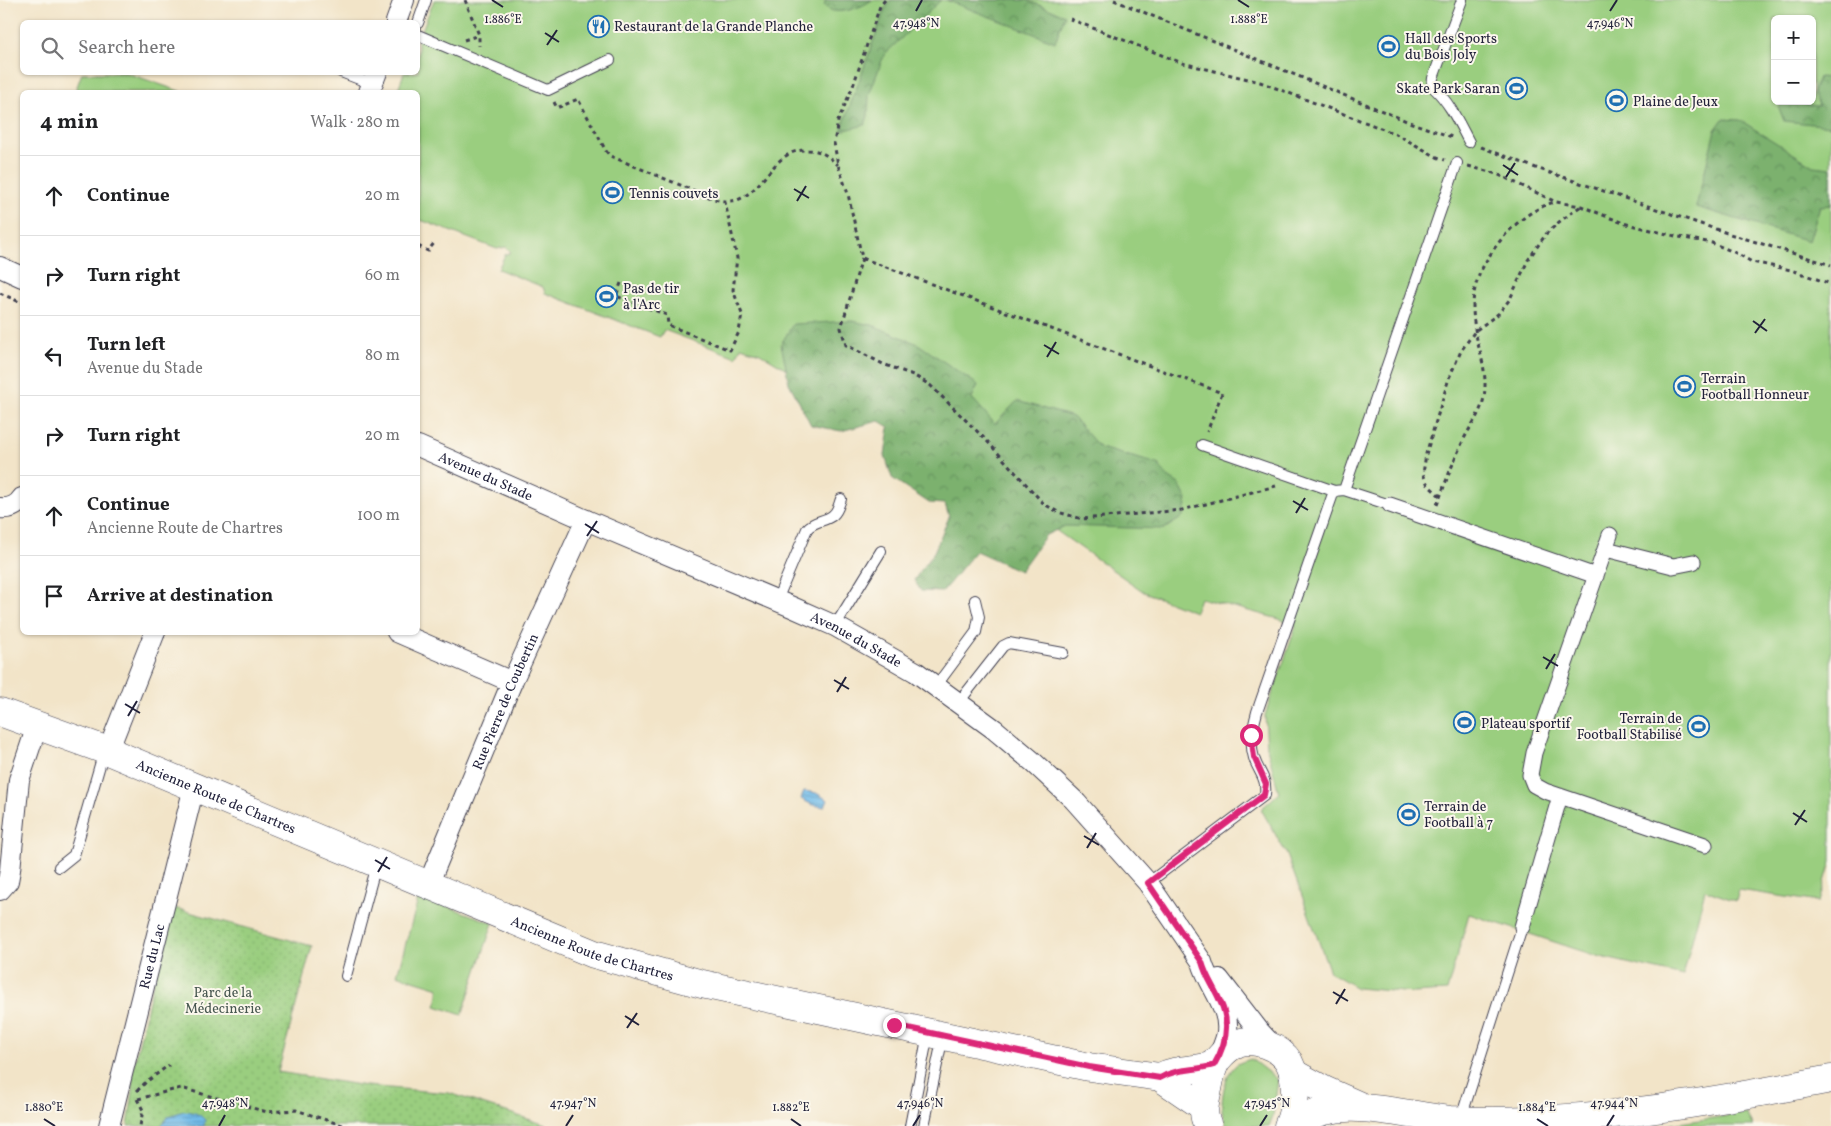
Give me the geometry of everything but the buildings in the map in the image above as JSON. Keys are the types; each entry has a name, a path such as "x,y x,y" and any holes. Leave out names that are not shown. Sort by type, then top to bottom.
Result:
{"main road":[{"name":"Ancienne Route de Chartres","path":"0,712 106,751 594,954 702,984 1089,1067 1160,1078 1206,1117"},
{"path":"1160,1078 1170,1072 1204,1069 1216,1063 1237,1043 1248,1041 1268,1045 1289,1061 1293,1073 1294,1101 1288,1126"},
{"path":"1206,1117 1216,1063"},
{"path":"1293,1073 1324,1090 1364,1108"},
{"path":"1294,1126 1320,1111 1364,1108 1492,1124 1627,1116 1831,1079"}],"street":[{"path":"397,20 404,0"},
{"path":"0,267 20,276"},
{"name":"Avenue du Stade","path":"420,447 835,626 902,664 959,702 1032,761 1074,800 1148,883 1202,962 1212,969 1254,1025 1278,1051"},
{"path":"0,508 10,508 20,502"},
{"path":"1390,504 1431,520 1596,576"},
{"name":"Rue Pierre de Coubertin","path":"428,885 512,682 586,520"},
{"path":"1693,562 1673,566 1608,542 1534,753 1530,775 1534,785 1560,796 1705,845"},
{"path":"106,751 154,635"},
{"path":"404,635 512,682"},
{"path":"0,890 8,881 19,780 37,726"},
{"name":"Rue du Lac","path":"109,1126 194,787"},
{"path":"1522,927 1560,796"},
{"name":"Avenue du Stade","path":"1202,962 1205,975 1223,1008 1227,1029 1216,1063"}],"lane":[{"path":"419,20 426,0"},
{"path":"1462,0 1433,78 1432,86 1445,98 1454,111 1468,142"},
{"path":"420,36 548,90 610,60"},
{"path":"350,75 373,83"},
{"path":"1148,883 1264,795 1266,784 1254,757 1251,735 1257,712 1457,163"},
{"path":"1202,445 1301,480 1390,504"},
{"path":"777,600 807,529 811,524 832,516 836,512 841,499"},
{"path":"835,626 880,551"},
{"path":"936,686 976,632 979,617 975,600"},
{"path":"959,702 1003,646 1009,643 1063,653"},
{"path":"60,867 74,855 106,751"},
{"path":"346,976 377,864"},
{"path":"1460,1121 1522,927"},
{"path":"910,1126 936,1034"},
{"path":"924,1126 936,1034"}],"path":[{"path":"465,0 480,35 479,61"},
{"path":"885,0 880,6 853,86 838,121 834,143 838,165 848,194 862,258 841,328 846,345 930,385 987,441 1044,504 1058,512 1082,519 1182,510 1301,480"},
{"path":"1070,19 1182,63 1260,82 1396,134 1437,157 1497,174 1556,202 1582,206 1623,223 1712,243 1752,262 1791,270 1831,284"},
{"path":"548,90 557,108 578,99 610,156 725,202 737,200 756,186 789,153 802,149 815,150 827,154 838,165"},
{"path":"621,282 616,296 667,315 668,325 730,350 739,332 742,314 733,290 737,258 725,202"},
{"path":"1431,520 1464,439 1481,409 1484,397 1486,379 1475,331 1474,284 1481,268 1506,234 1542,206 1556,202"},
{"path":"1440,496 1428,485 1423,474 1426,454 1448,378 1461,351 1475,331 1498,314 1510,299 1528,260 1546,234 1582,206"},
{"path":"420,247 428,251 435,242"},
{"path":"862,258 1222,393 1202,445"},
{"path":"0,293 20,302"},
{"path":"131,1096 168,1065"},
{"path":"140,1126 143,1110 138,1099 181,1088 267,1112 296,1110 345,1126"}],"green space":[{"path":"434,0 1831,0 1831,862 1819,902 1739,890 1736,901 1705,890 1683,976 1597,956 1469,914 1447,991 1414,993 1357,988 1330,972 1287,855 1261,809 1279,793 1267,748 1265,715 1296,626 1279,619 1200,598 1195,612 1144,592 881,408 785,368 760,353 741,347 736,357 664,330 660,337 545,293 543,287 498,269 505,255 511,252 506,247 497,249 420,220 420,90 398,90 403,75 420,75 420,35"},
{"path":"826,0 872,0 854,9 839,11 831,10 824,5"},
{"path":"891,0 941,0 884,55 869,95 868,116 865,125 841,131 885,9"},
{"path":"946,0 1026,0 1065,15 1055,42"},
{"path":"81,75 133,75 176,90 76,90"},
{"path":"1819,77 1831,78 1831,126 1784,121 1779,108 1781,105 1819,106 1816,99 1816,84"},
{"path":"1723,119 1740,120 1813,166 1831,168 1831,205 1820,206 1809,241 1696,207 1715,130"},
{"path":"852,321 872,325 918,344 978,385 972,398 995,424 1017,401 1073,417 1100,448 1158,464 1168,477 1179,484 1187,500 1183,517 1164,529 1065,526 1046,535 1020,571 976,551 942,592 921,591 914,580 934,552 949,517 945,504 929,503 892,478 885,456 889,427 879,421 841,431 811,425 789,383 781,344 793,324"},
{"path":"419,896 493,923 462,1015 436,1006 439,988 397,975"},
{"name":"Parc de la Médecinerie","path":"171,907 312,946 278,1072 366,1086 449,1093 549,1126 128,1126 133,1091 132,1073"},
{"path":"1251,1059 1278,1080 1273,1116 1269,1126 1227,1126 1222,1113 1222,1104 1228,1077 1236,1065"},
{"path":"1746,1113 1753,1126 1659,1126"}],"water":[{"path":"804,791 816,793 828,800 825,807 813,805 801,799"},
{"path":"184,1111 193,1112 200,1116 205,1120 204,1126 161,1126 169,1116"}],"place":[{"name":"Restaurant de la Grande Planche","path":"598,26"},
{"name":"Hall des Sports du Bois Joly","path":"1389,46"},
{"name":"Skate Park Saran","path":"1516,88"},
{"name":"Plaine de Jeux","path":"1617,101"},
{"name":"Tennis couvets","path":"613,193"},
{"name":"Pas de tir à l'Arc","path":"607,296"},
{"name":"Terrain Football Honneur","path":"1685,386"},
{"name":"Plateau sportif","path":"1465,723"},
{"name":"Terrain de Football Stabilisé","path":"1698,726"},
{"name":"Terrain de Football à 7","path":"1408,814"}],"route":[{"path":"894,1025 1089,1067 1160,1078 1170,1072 1204,1069 1214,1065 1226,1036 1227,1029 1223,1008 1205,975 1202,962 1148,883 1264,795 1266,784 1254,757 1251,735"}]}
